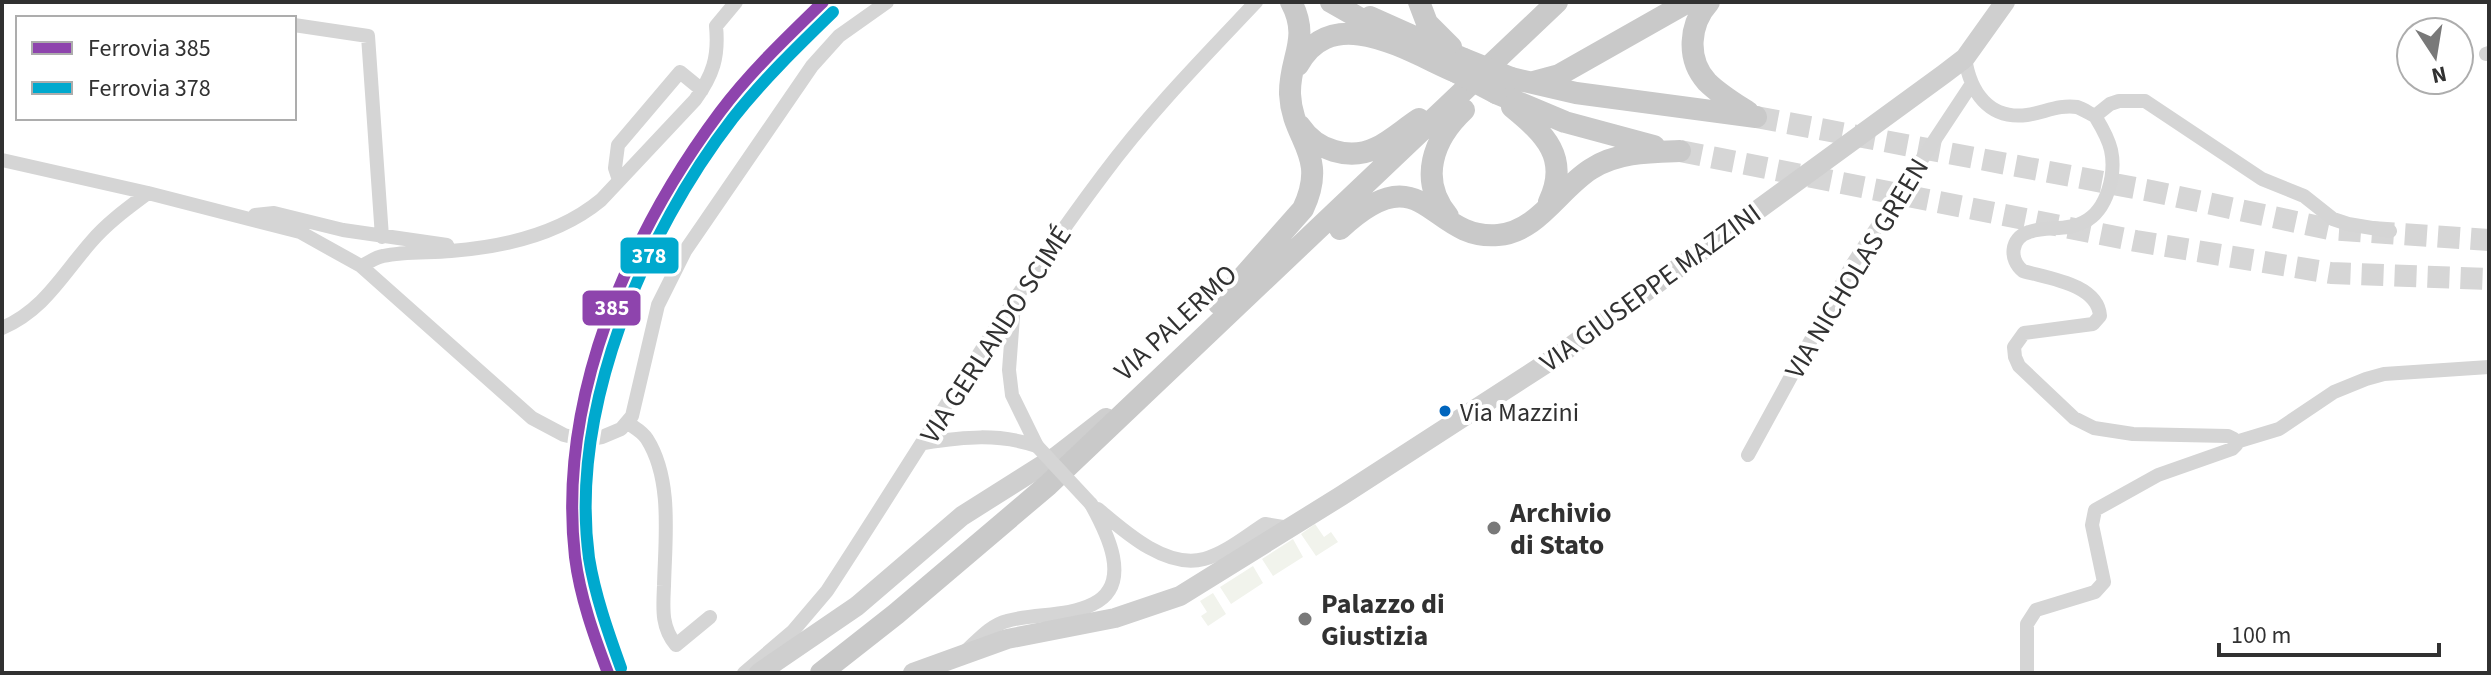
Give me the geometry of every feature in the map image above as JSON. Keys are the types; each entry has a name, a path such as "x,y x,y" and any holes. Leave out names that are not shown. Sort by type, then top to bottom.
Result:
{"main road":[{"path":"1334,2 1460,66"},
{"path":"1419,2 1427,23 1460,66"},
{"path":"1512,85 1559,75 1688,2"},
{"path":"1294,73 1303,56 1315,44 1331,36 1353,32 1512,85 1756,117 1723,96 1705,80 1696,65 1692,48 1693,31 1699,15 1709,2"},
{"path":"1163,374 1217,306 1303,209 1312,191 1313,173 1290,97 1302,31 1292,3"},
{"path":"1458,225 1441,208 1433,191 1430,174 1435,150 1452,121 1516,62 1547,6"},
{"name":"VIA PALERMO","path":"821,673 1048,485 1482,74 1547,6"},
{"path":"1298,122 1310,137 1330,149 1349,153 1369,151 1482,74"},
{"path":"896,614 970,566 1041,505 1361,209 1385,198 1415,199 1458,225 1481,234 1500,235 1526,227 1593,167 1629,155 1680,151 1565,122 1512,85"},
{"path":"1512,85 1552,151 1556,167 1555,185 1542,212"}],"street":[{"path":"361,266 383,256 496,245 567,224 583,215 601,200 702,90 718,51 716,26 736,2"},
{"path":"2,160 244,216 300,232 361,266 532,418 575,439 602,437 628,423 658,305 685,251 812,66 839,36 887,2"},
{"name":"VIA GERLANDO SCIMÉ","path":"744,673 793,631 827,591 1014,298 1104,172 1183,78 1256,2"},
{"name":"VIA GIUSEPPE MAZZINI","path":"913,673 1007,639 1115,618 1166,602 1289,528 1559,355 1965,58 2005,2"},
{"path":"296,25 368,36 382,237"},
{"path":"1965,58 1971,85 1985,104 2002,112 2027,115 2077,107 2095,116 2109,142 2112,155 2108,189 2100,208 2083,223 2025,234 2016,242 2013,254 2016,266 2023,271 2075,286 2097,305 2100,316 2093,324 2024,333 2014,347 2016,362 2074,418 2094,428 2133,434 2228,436 2236,442"},
{"path":"619,180 615,168 618,145 680,72 702,90"},
{"name":"VIA NICHOLAS GREEN","path":"1748,455 1852,265 1971,85"},
{"path":"2095,116 2119,101 2145,101 2262,179 2304,196 2333,219 2390,231"},
{"path":"2,328 38,307 100,231 148,193"},
{"path":"244,216 274,213 382,237 462,250"},
{"path":"1014,298 1009,370 1012,395 1037,446 1091,504 1144,544 1186,560 1216,555 1265,524 1289,528"},
{"path":"2027,673 2027,624 2036,610 2095,592 2102,586 2104,578 2092,525 2095,510 2103,503 2158,475 2232,449 2236,442 2279,429 2334,392 2366,379 2384,374 2489,367"},
{"path":"759,673 857,606 962,516 1057,456 1163,374"},
{"path":"628,423 646,436 662,476 665,533 663,612 668,635 676,645 710,617"},
{"path":"924,443 992,436 1015,438 1037,446"},
{"path":"965,653 985,633 1005,621 1072,610 1092,605 1101,599 1115,571 1114,554 1107,533 1091,504"}],"shaded area":[{"path":"1315,524 1324,537 1331,532 1338,542 1316,556 1301,534"},
{"path":"1293,539 1303,557 1273,576 1262,559"},
{"path":"1253,566 1263,583 1231,604 1220,587"},
{"path":"1213,593 1226,614 1208,626 1201,616 1207,612 1200,601"}],"tunnel":[{"path":"1756,117 2151,191 2329,229 2489,240"},
{"path":"1680,151 2136,241 2331,273 2489,279"}],"rail line":[{"name":"385","path":"608,673 580,587 572,498 577,439 589,380 606,322 629,265 656,211 687,160 744,83 823,2"},
{"name":"378","path":"621,668 602,613 589,558 586,501 591,443 602,384 620,325 643,268 700,164 756,90 833,12"}],"place":[{"name":"Via Mazzini","path":"1445,411"},
{"name":"Archivio di Stato","path":"1494,528"},
{"name":"Palazzo di Giustizia","path":"1305,619"}]}
